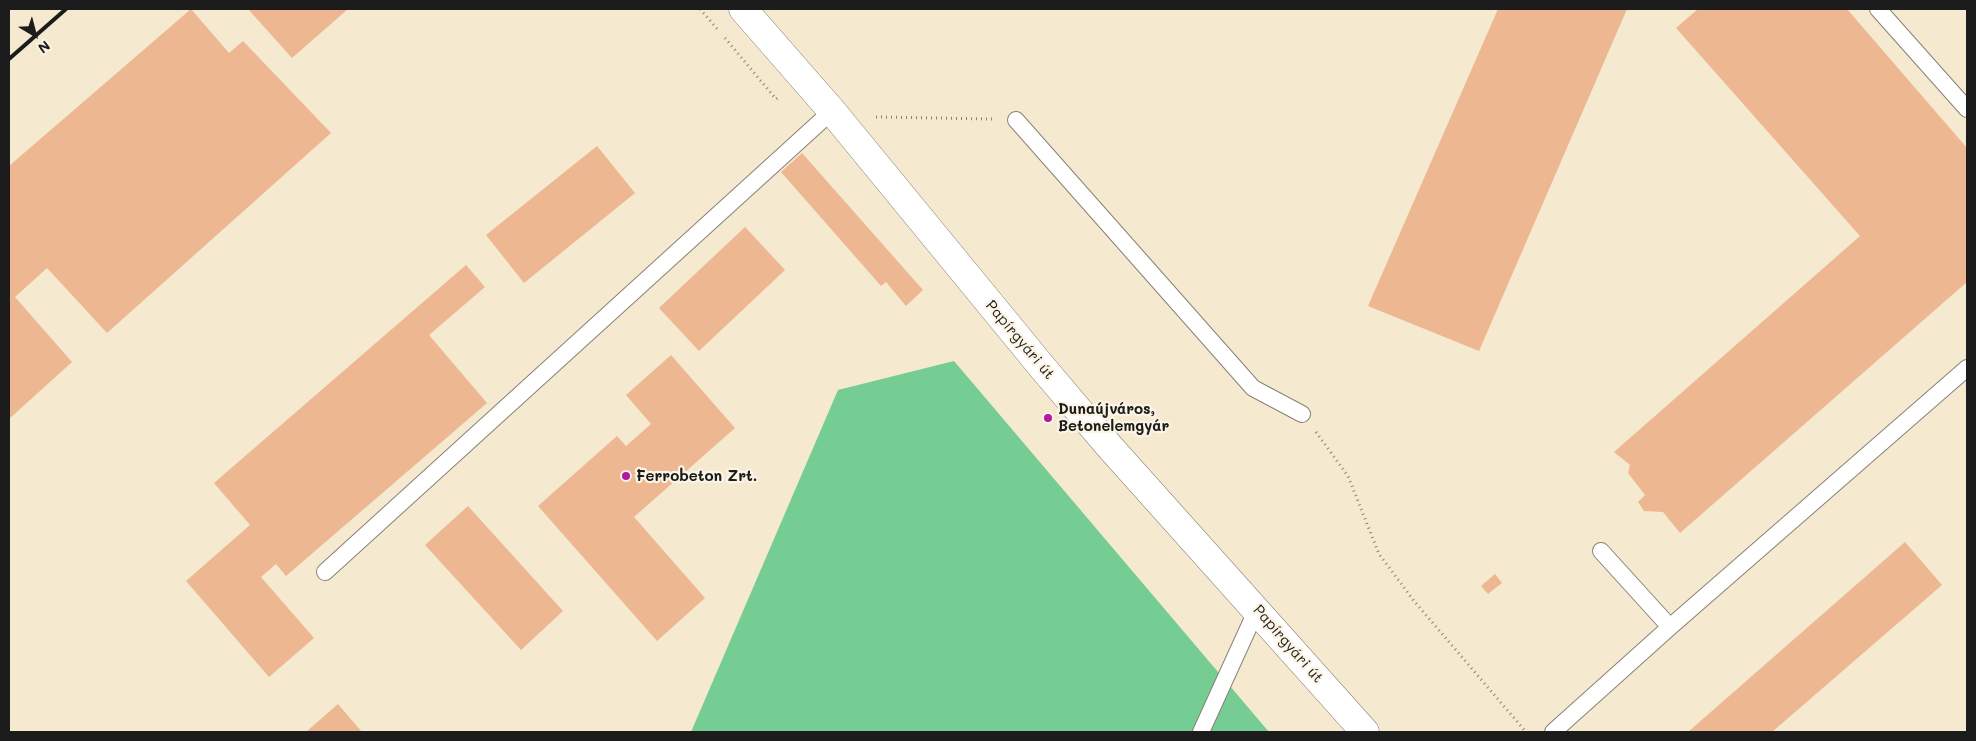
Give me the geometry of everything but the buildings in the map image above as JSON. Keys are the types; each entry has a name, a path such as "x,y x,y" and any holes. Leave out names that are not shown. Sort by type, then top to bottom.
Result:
{"street":[{"name":"Papírgyári út","path":"743,9 832,111 1109,446 1257,609 1365,732"}],"lane":[{"path":"1878,9 1967,109"},
{"path":"325,572 832,111"},
{"path":"1016,120 1253,388 1302,414"},
{"path":"1553,732 1670,627 1967,368"},
{"path":"1601,551 1670,627"},
{"path":"1202,732 1257,609"}],"path":[{"path":"700,9 776,99"},
{"path":"871,117 1016,120"},
{"path":"1302,414 1333,453 1348,476 1379,554 1414,601 1526,732"}],"green space":[{"path":"954,361 1269,732 691,732 838,390"}],"railway":[{"path":"9,59 66,9"}],"place":[{"name":"Dunaújváros, Betonelemgyár","path":"1048,418"},
{"name":"Ferrobeton Zrt.","path":"626,476"}]}
